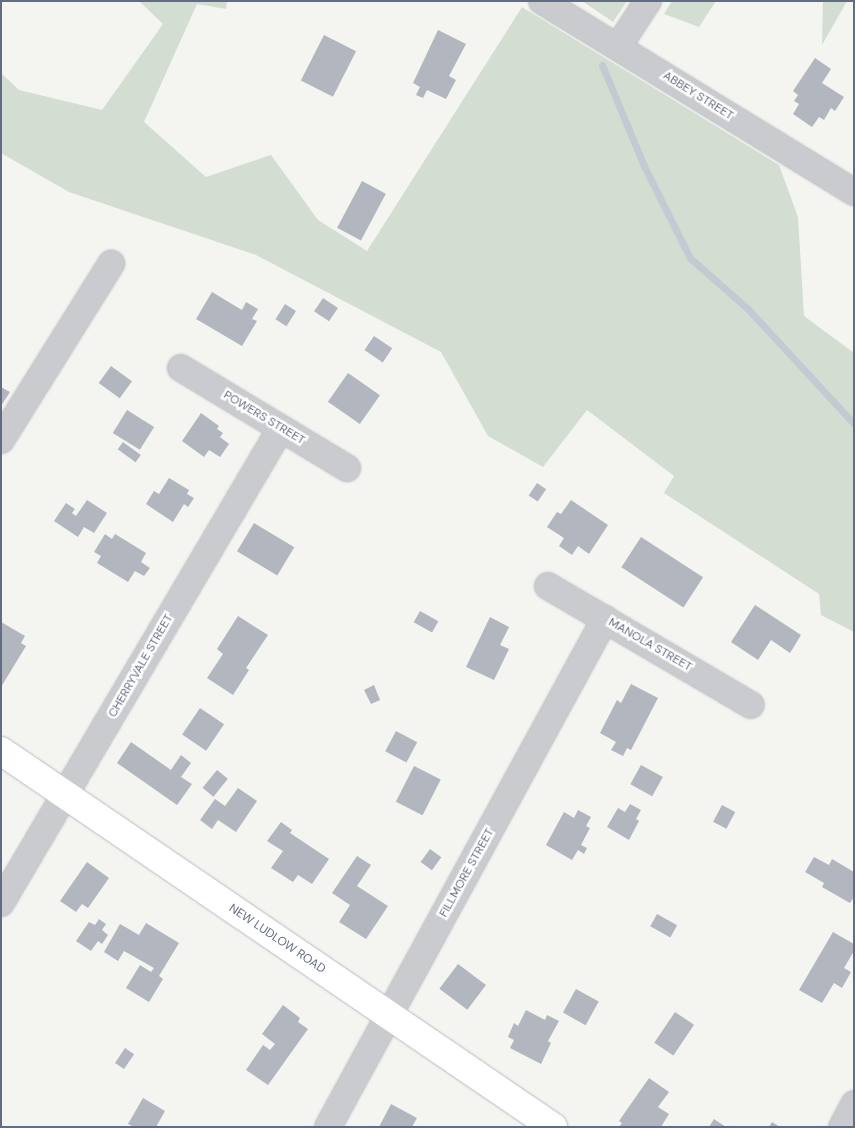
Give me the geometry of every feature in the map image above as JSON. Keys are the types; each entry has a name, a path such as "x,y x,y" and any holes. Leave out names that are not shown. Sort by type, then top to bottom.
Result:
{"main road":[{"name":"NEW LUDLOW ROAD","path":"1,751 553,1127"}],"street":[{"name":"ABBEY STREET","path":"542,1 854,192"},
{"path":"618,47 648,1"},
{"path":"1,440 111,264"},
{"name":"POWERS STREET","path":"181,368 347,468"},
{"name":"CHERRYVALE STREET","path":"1,903 281,428"},
{"name":"MANOLA STREET","path":"548,586 751,705"},
{"name":"FILLMORE STREET","path":"328,1127 605,619"},
{"path":"842,1127 854,1104"}],"shaded area":[{"path":"139,1 227,1 226,9 197,4 144,122 206,177 271,155 318,220 367,251 522,7 779,165 798,217 804,316 854,353 854,632 821,615 819,594 664,493 674,476 587,410 543,467 488,436 441,352 256,255 69,192 1,153 1,73 19,90 102,110 163,24"},
{"path":"582,1 627,1 613,22"},
{"path":"672,1 716,1 699,27 664,14"},
{"path":"823,1 847,1 822,45"}],"building":[{"path":"438,30 466,44 449,76 456,80 446,99 427,90 423,98 416,95 420,87 413,83"},
{"path":"324,35 356,51 333,97 301,80"},
{"path":"815,58 831,69 822,83 844,97 835,111 831,108 824,120 819,117 812,127 793,114 799,104 794,101 798,95 793,91"},
{"path":"362,181 386,194 361,240 337,228"},
{"path":"212,292 242,310 246,302 258,309 252,319 257,321 242,346 196,319"},
{"path":"323,298 338,308 329,321 314,311"},
{"path":"285,304 296,311 286,326 275,319"},
{"path":"374,336 392,348 383,362 364,350"},
{"path":"111,366 132,381 120,398 99,383"},
{"path":"348,373 380,395 360,424 328,402"},
{"path":"1,387 10,392 1,406"},
{"path":"127,410 154,427 140,450 113,433"},
{"path":"201,413 219,426 217,429 223,433 220,437 229,444 220,457 209,450 204,457 182,441"},
{"path":"123,442 141,455 136,462 118,449"},
{"path":"169,478 189,490 187,494 194,498 188,507 184,504 173,522 146,504 154,491 159,494"},
{"path":"537,483 546,489 538,502 529,495"},
{"path":"87,500 107,513 94,533 84,527 78,537 54,521 66,503 75,509 72,513 76,516"},
{"path":"571,500 608,525 589,554 578,546 572,555 559,546 564,538 547,527 557,512 561,514"},
{"path":"254,523 294,547 277,575 237,551"},
{"path":"105,534 112,539 115,534 146,553 141,562 150,568 144,576 135,571 128,582 97,563 101,556 94,552"},
{"path":"641,537 703,577 683,607 621,567"},
{"path":"755,605 801,635 790,653 771,640 758,660 731,642"},
{"path":"420,611 438,621 432,633 414,622"},
{"path":"238,616 268,635 246,668 249,670 233,695 207,678 223,654 217,649"},
{"path":"490,617 509,627 500,645 509,649 494,680 466,667"},
{"path":"1,622 25,636 21,643 26,646 1,687"},
{"path":"631,684 658,698 631,750 627,748 623,756 611,750 616,742 600,733 617,700 621,703"},
{"path":"374,685 380,700 371,704 364,690"},
{"path":"200,708 224,724 206,751 182,735"},
{"path":"396,731 417,742 406,763 385,751"},
{"path":"131,742 171,770 181,755 191,763 181,777 192,784 177,805 117,763"},
{"path":"641,765 663,777 652,796 630,784"},
{"path":"414,766 441,780 423,815 396,802"},
{"path":"217,770 228,779 213,797 203,788"},
{"path":"238,788 257,801 236,832 218,820 212,829 200,820 215,799 225,806"},
{"path":"630,804 641,810 636,819 639,821 629,840 607,827 618,808 625,812"},
{"path":"722,805 735,812 726,829 713,822"},
{"path":"578,810 591,817 586,826 590,828 581,845 587,848 584,854 578,850 572,860 546,845 564,812 574,818"},
{"path":"281,822 292,830 290,833 329,859 312,884 298,875 293,882 271,868 283,851 267,841"},
{"path":"430,849 441,857 432,870 421,862"},
{"path":"357,856 371,865 357,886 388,906 366,939 339,922 350,905 332,893"},
{"path":"814,857 829,865 832,859 854,872 854,897 850,903 822,887 824,883 805,872"},
{"path":"87,862 109,878 88,908 82,904 76,912 60,901"},
{"path":"657,914 677,925 670,937 650,926"},
{"path":"99,919 106,924 102,930 108,935 102,944 98,941 91,951 76,941 89,922 95,925"},
{"path":"146,923 179,943 159,976 163,979 149,1002 126,988 140,965 151,972 154,968 124,951 118,961 104,952 120,924 139,935"},
{"path":"833,932 854,944 854,951 844,968 851,972 842,988 834,983 822,1003 799,990"},
{"path":"458,964 486,985 467,1010 439,989"},
{"path":"576,989 599,1002 586,1025 563,1013"},
{"path":"283,1005 300,1018 298,1022 308,1029 268,1085 246,1070 263,1045 270,1050 275,1044 262,1034"},
{"path":"526,1010 545,1020 547,1015 559,1021 548,1041 551,1043 541,1064 510,1048 514,1040 508,1037 514,1023 518,1026"},
{"path":"675,1012 694,1025 673,1056 654,1043"},
{"path":"125,1048 134,1054 124,1069 115,1063"},
{"path":"649,1078 669,1092 658,1107 669,1114 661,1127 619,1127 622,1123 619,1121"},
{"path":"143,1098 165,1111 156,1127 134,1127 128,1124"},
{"path":"391,1104 417,1118 412,1127 379,1127"},
{"path":"714,1119 726,1127 709,1127"},
{"path":"772,1122 780,1127 769,1127"}],"waterway":[{"path":"602,65 644,166 690,258 748,309 854,424"}]}
